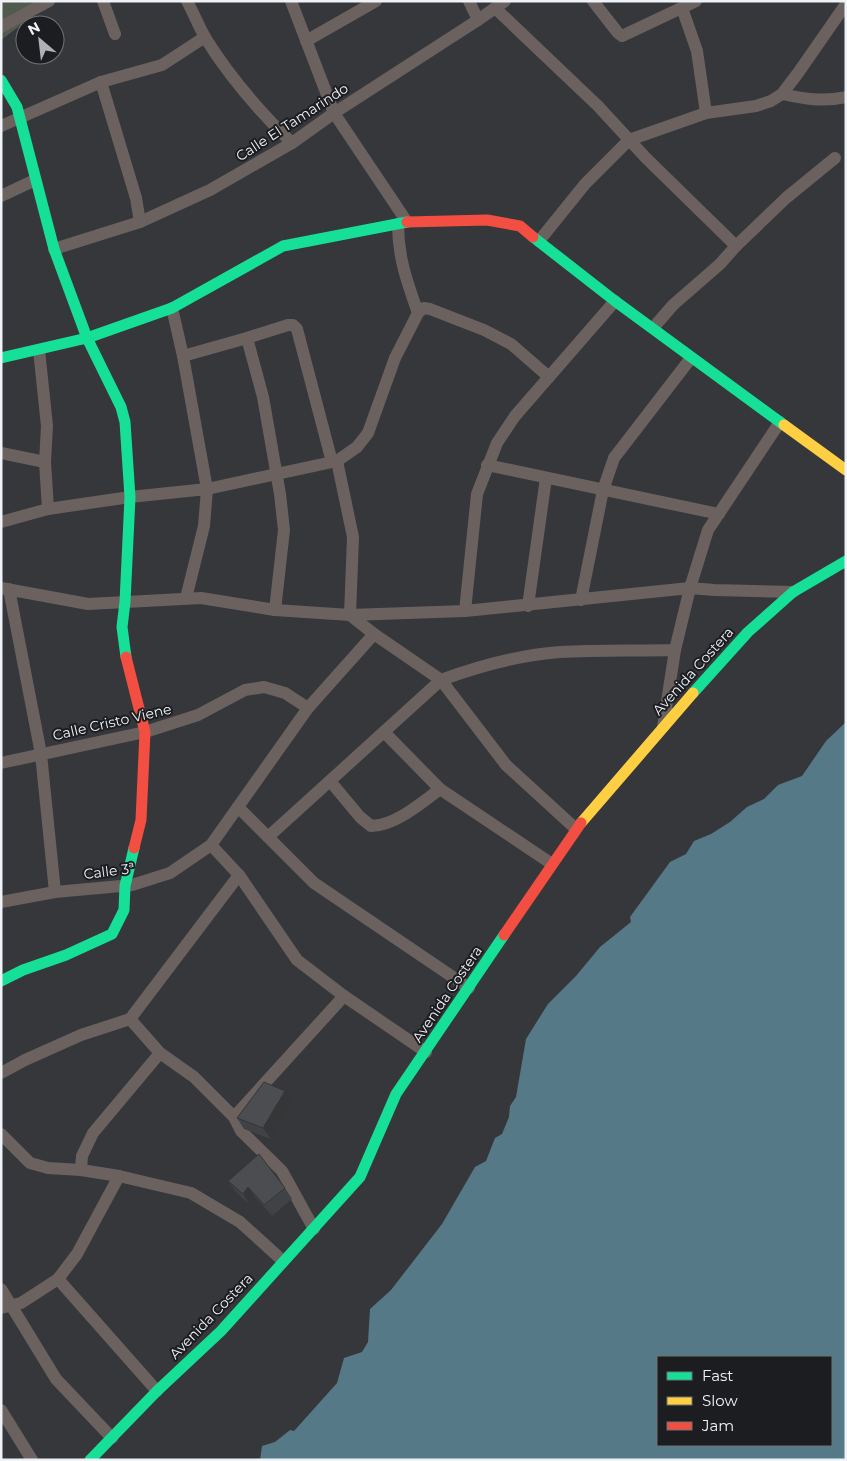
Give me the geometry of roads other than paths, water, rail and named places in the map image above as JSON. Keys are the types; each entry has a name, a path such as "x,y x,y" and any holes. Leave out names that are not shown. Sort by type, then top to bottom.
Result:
{"street":[{"path":"1,27 49,1"},
{"path":"102,1 115,34"},
{"path":"187,1 205,37 224,66 258,109 292,143"},
{"path":"292,1 334,113 402,223 398,244 404,276 418,312"},
{"path":"306,41 376,1"},
{"path":"469,1 478,20"},
{"path":"593,1 622,36 696,1"},
{"path":"539,241 585,184 629,140 706,113 756,106 771,101 782,94 846,4"},
{"path":"500,5 629,140 736,246"},
{"name":"Calle El Tamarindo","path":"54,249 140,222 210,190 292,143 334,113 500,5"},
{"path":"682,8 697,52 706,113"},
{"path":"1,126 101,82 162,65 205,37"},
{"path":"1,80 17,108 54,249 88,338 121,407 125,422 130,497 122,627 125,651 145,732 142,820 125,886 124,910 112,934 66,955 23,970 1,981"},
{"path":"101,82 136,198 140,222"},
{"path":"782,94 809,100 830,100 846,97"},
{"path":"653,328 673,305 720,264 786,198 835,158"},
{"path":"1,196 35,180"},
{"path":"1,358 88,338 172,308 283,246 402,223 487,220 520,226 691,358 846,470"},
{"path":"465,611 477,494 497,443 515,416 615,301"},
{"path":"172,308 183,356 207,490 204,526 186,598"},
{"path":"1,522 48,510 130,497 207,490 334,461 356,447 368,433 395,358 418,312 424,308 491,334 511,344 548,377"},
{"path":"183,356 288,325 293,325 297,329 353,536 350,615"},
{"path":"247,338 263,397 277,474 284,530 274,610"},
{"path":"39,350 46,426 45,462 48,510"},
{"path":"581,600 603,490 614,458 691,358"},
{"path":"663,727 675,650 690,588 708,530 780,422"},
{"path":"1,453 45,462"},
{"path":"487,465 719,514"},
{"path":"528,606 546,478"},
{"name":"Avenida Costera","path":"90,1460 157,1391 221,1331 360,1177 396,1094 576,829 663,727 748,632 793,592 846,561"},
{"path":"55,892 41,754 5,589 88,604 201,598 274,610 350,615 465,611 528,606 690,588 793,592"},
{"path":"350,615 374,634 441,680 506,765 576,829"},
{"path":"374,634 308,708 211,845 239,875 297,960 344,996 426,1052"},
{"path":"268,837 441,680 501,662 559,652 675,650"},
{"name":"Calle Cristo Viene","path":"1,762 145,732 198,715 245,690 264,687 285,693 308,708"},
{"path":"384,732 440,789 552,864"},
{"path":"330,781 360,817 371,826 387,823 423,803 440,789"},
{"path":"238,807 314,883 469,988"},
{"name":"Calle 3ª","path":"1,902 55,892 125,886 170,873 211,845"},
{"path":"1,1073 81,1035 130,1019 239,875"},
{"path":"234,1117 344,996"},
{"path":"130,1019 160,1052 194,1077 234,1117 240,1131 282,1171 314,1229"},
{"path":"81,1170 82,1156 92,1133 160,1052"},
{"path":"2,1138 30,1163 48,1168 81,1170 119,1176 191,1193 240,1222 283,1261"},
{"path":"6,1307 21,1304 58,1279 77,1254 119,1176"},
{"path":"58,1279 157,1391"},
{"path":"1,1289 6,1307 56,1380 112,1438"},
{"path":"1,1410 32,1460"}],"water":[{"path":"846,722 846,1460 260,1460 262,1446 275,1442 290,1430 294,1431 337,1383 344,1358 362,1352 368,1342 370,1309 391,1290 442,1224 475,1167 486,1161 495,1138 502,1134 509,1117 510,1106 516,1097 526,1039 548,1004 576,976 600,947 631,922 630,917 670,862 686,854 694,841 711,834 730,822 747,807 764,799 778,785 802,776 826,741"}]}
